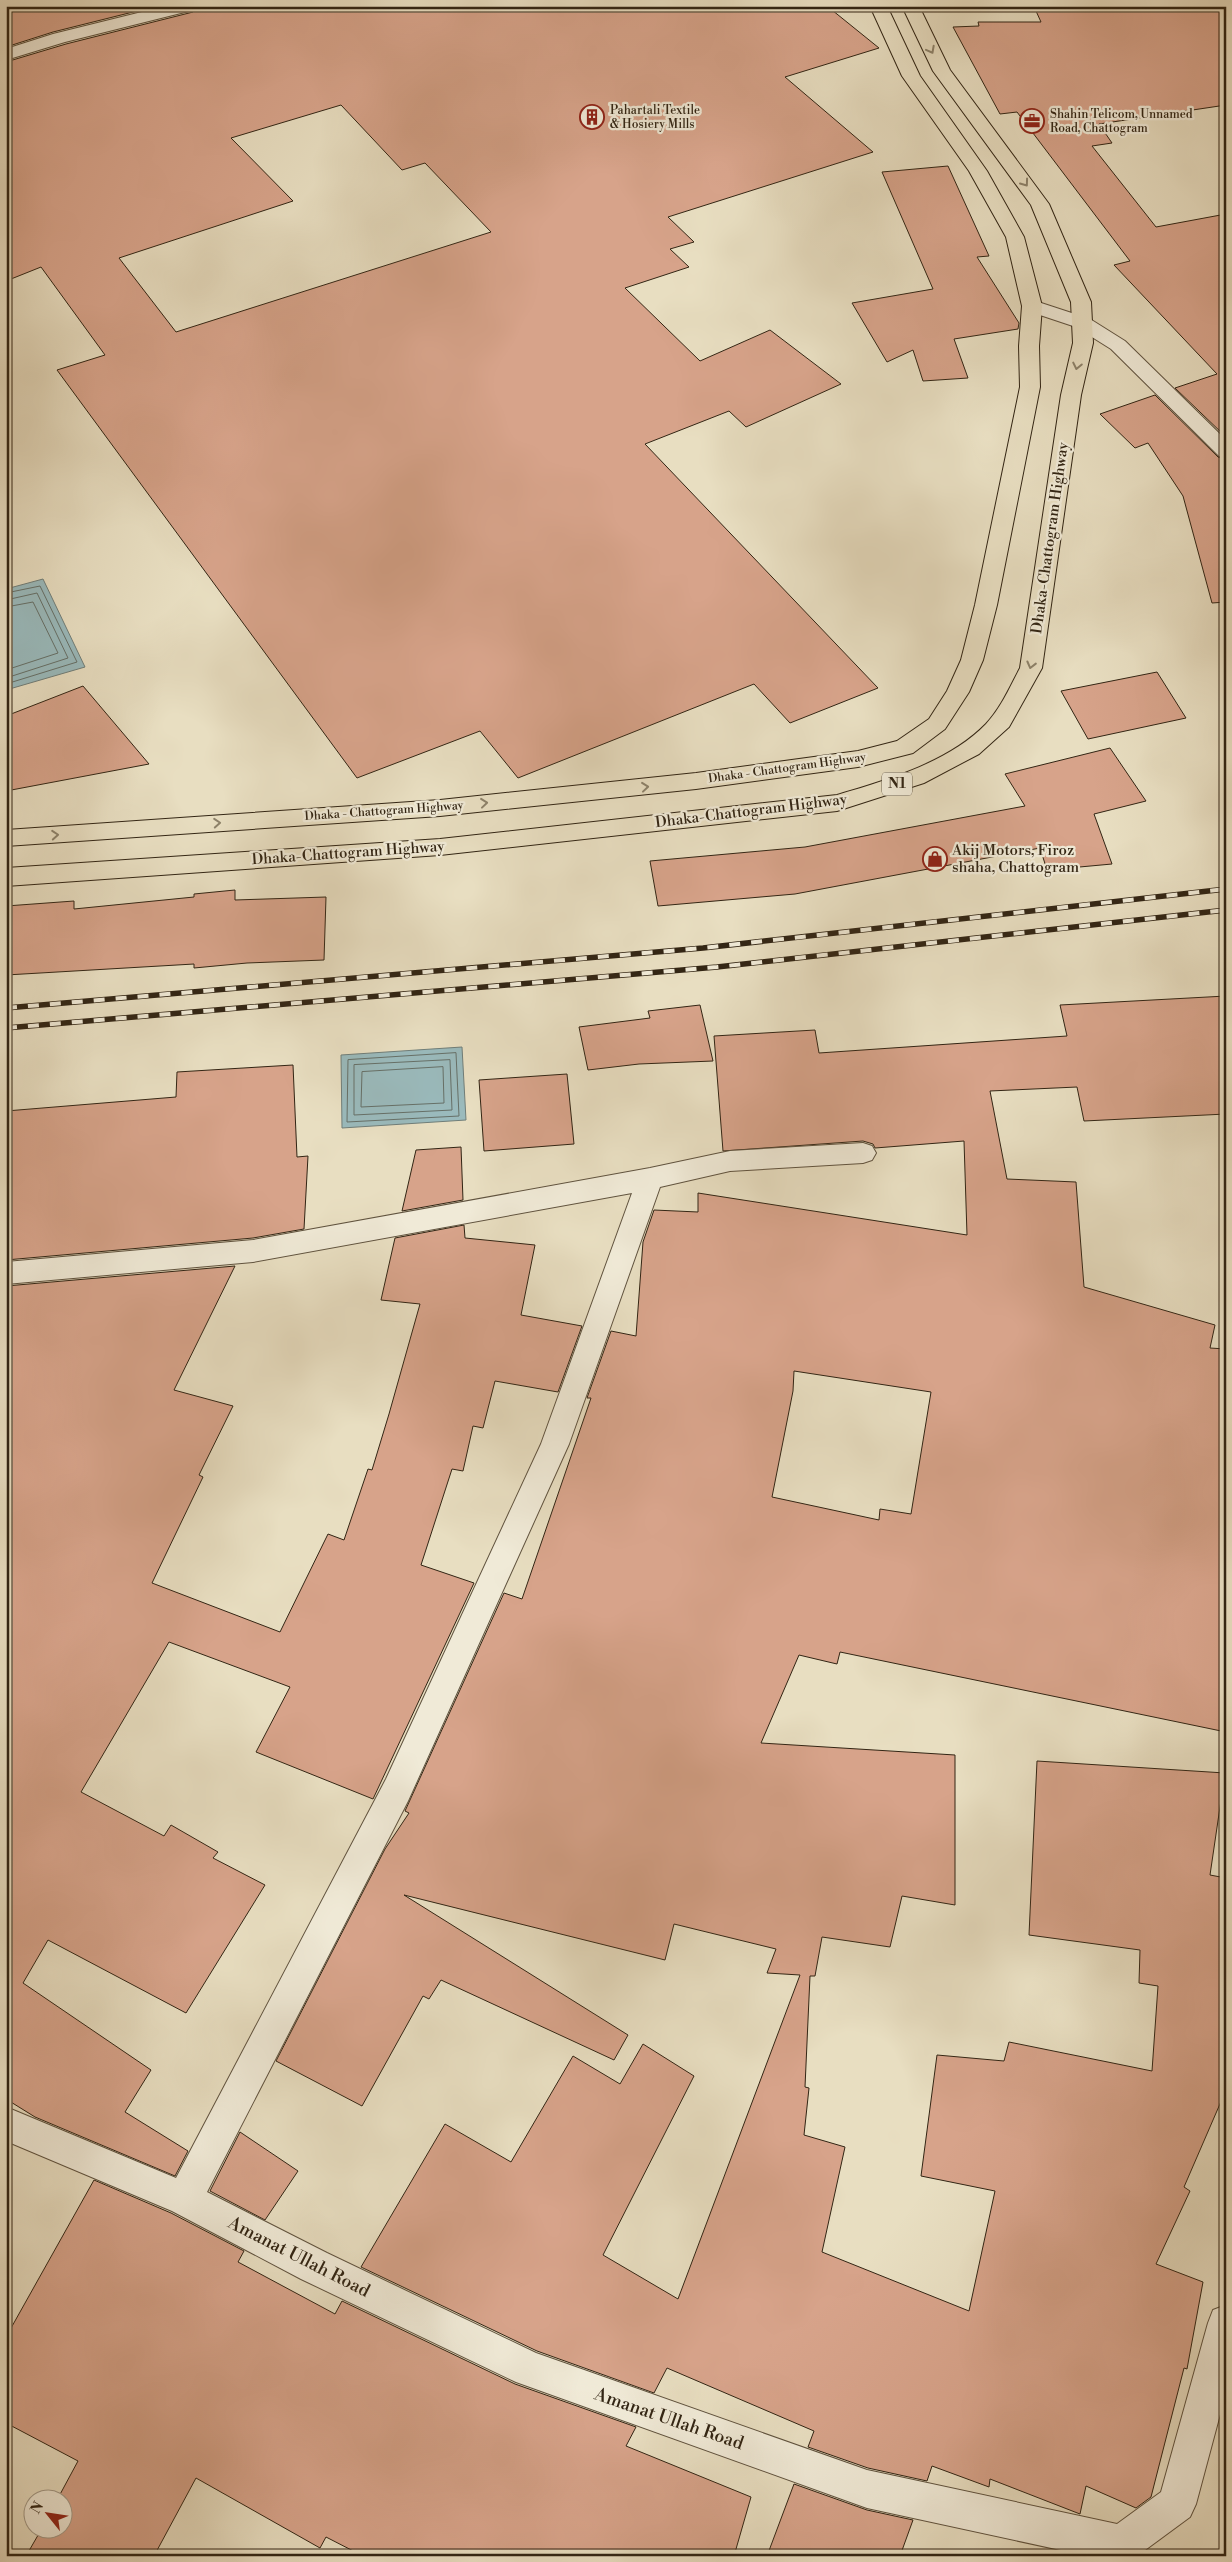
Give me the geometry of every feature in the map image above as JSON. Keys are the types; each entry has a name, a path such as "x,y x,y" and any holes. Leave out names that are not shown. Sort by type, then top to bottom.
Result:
{"highway":[{"name":"Dhaka - Chattogram Highway","path":"6,838 440,808 696,781 848,760 905,747 937,724 958,692 972,660 986,605 1030,387 1032,306 1015,237 978,171 911,76 878,6"},
{"name":"Dhaka-Chattogram Highway","path":"6,877 440,847 837,803 882,790 952,759 988,735 1012,704 1031,668 1071,394 1084,343 1081,302 1040,204 942,71 910,6"}],"street":[{"path":"6,55 59,38 187,6"},
{"path":"1032,306 1083,323 1118,345 1226,452"},
{"path":"6,1273 253,1251 650,1179 730,1161 863,1153"},
{"path":"184,2199 397,1790 539,1480 555,1444 650,1179"},
{"name":"Amanat Ullah Road","path":"6,2124 184,2199 314,2266 529,2369 867,2489 1121,2544 1177,2504 1226,2323"}],"water":[{"path":"43,579 85,667 6,690 6,589"},
{"path":"462,1047 466,1120 342,1128 341,1055"}],"building":[{"path":"6,6 157,6 53,32 6,47"},
{"path":"197,6 827,6 879,48 785,77 873,152 668,217 694,242 670,249 689,267 625,288 700,361 770,330 841,384 746,427 729,411 645,444 878,688 790,723 754,684 518,778 480,731 357,778 57,370 105,355 41,267 6,281 6,62 66,44 193,12","holes":["341,105 402,170 425,163 491,232 176,332 119,258 293,201 231,138"]},
{"path":"1078,6 1226,6 1226,105 1099,124 1112,143 1092,146 1156,227 1226,214 1226,437 1175,388 1217,374 1114,265 1130,261 1017,112 1000,114 953,27 979,26 978,22 1041,22 1036,11"},
{"path":"948,166 989,256 977,257 1019,323 1018,329 954,339 968,378 923,381 913,350 887,362 852,303 933,289 882,172"},
{"path":"1155,395 1218,457 1226,460 1226,602 1212,603 1183,496 1148,443 1135,448 1100,414"},
{"path":"1157,672 1186,718 1088,739 1061,691"},
{"path":"83,686 149,764 6,791 6,716"},
{"path":"1110,748 1146,801 1094,814 1112,864 1047,870 1040,848 795,894 658,906 650,861 805,847 1025,806 1005,774"},
{"path":"235,890 235,900 326,897 324,960 247,963 194,968 194,964 6,975 6,906 74,901 74,909 194,897 194,894"},
{"path":"1226,996 1226,1114 1084,1121 1077,1087 990,1091 1007,1179 1076,1182 1084,1287 1215,1325 1210,1348 1226,1349 1226,1732 840,1652 837,1664 799,1655 761,1743 955,1755 955,1905 902,1896 890,1947 822,1937 815,1976 810,1976 805,2087 809,2088 804,2135 845,2147 822,2252 969,2311 995,2191 921,2176 937,2055 1004,2061 1009,2042 1152,2071 1158,1986 1139,1983 1140,1950 1029,1935 1037,1761 1225,1773 1210,1875 1226,1878 1226,2090 1184,2187 1190,2191 1156,2264 1203,2282 1187,2369 1184,2368 1151,2497 1136,2508 1086,2486 1080,2514 990,2479 989,2487 932,2466 927,2481 868,2468 808,2447 814,2431 667,2368 654,2393 537,2351 361,2267 445,2124 511,2162 573,2056 620,2084 643,2044 694,2076 603,2255 678,2299 800,1975 767,1973 776,1949 674,1924 665,1960 404,1895 628,2035 614,2060 441,1980 429,1999 423,1996 362,2106 276,2061 385,1849 409,1813 405,1811 504,1593 522,1599 591,1398 587,1398 611,1331 636,1336 643,1242 654,1210 698,1212 698,1193 967,1235 964,1141 875,1148 873,1144 863,1141 723,1151 714,1036 815,1030 819,1053 1067,1036 1060,1005","holes":["794,1371 931,1392 911,1514 880,1509 879,1520 772,1497 793,1391"]},
{"path":"700,1005 713,1061 639,1064 588,1070 579,1027 650,1018 648,1011"},
{"path":"293,1065 297,1157 308,1156 304,1229 253,1238 6,1260 6,1111 176,1097 177,1072"},
{"path":"567,1074 574,1144 484,1151 479,1080"},
{"path":"461,1147 463,1200 402,1211 416,1150"},
{"path":"464,1225 465,1238 535,1245 521,1315 582,1326 558,1392 495,1381 483,1428 473,1426 463,1471 452,1469 421,1565 474,1583 373,1799 256,1752 290,1687 169,1642 81,1792 164,1836 171,1825 218,1852 213,1858 265,1885 186,2013 48,1940 23,1983 151,2070 125,2112 188,2151 175,2176 35,2117 6,2099 6,1286 235,1266 174,1390 233,1406 199,1475 203,1477 152,1583 280,1632 328,1534 344,1540 368,1469 372,1470 389,1414 420,1304 381,1300 395,1238"},
{"path":"240,2132 298,2171 265,2220 210,2191"},
{"path":"94,2180 171,2213 244,2251 238,2262 335,2314 342,2301 515,2384 636,2427 626,2446 751,2497 734,2556 363,2556 326,2537 320,2548 196,2478 154,2556 26,2556 35,2540 72,2540 72,2490 62,2490 78,2461 6,2423 6,2337"},
{"path":"794,2484 867,2510 913,2520 900,2556 767,2556"}],"railway":[{"path":"6,1008 703,948 1226,889"},
{"path":"6,1028 717,967 1226,910"}],"place":[{"name":"Pahartali Textile & Hosiery Mills","path":"592,117"},
{"name":"Shahin Telicom, Unnamed Road, Chattogram","path":"1032,121"},
{"name":"Akij Motors, Firoz shaha, Chattogram","path":"935,859"}]}
